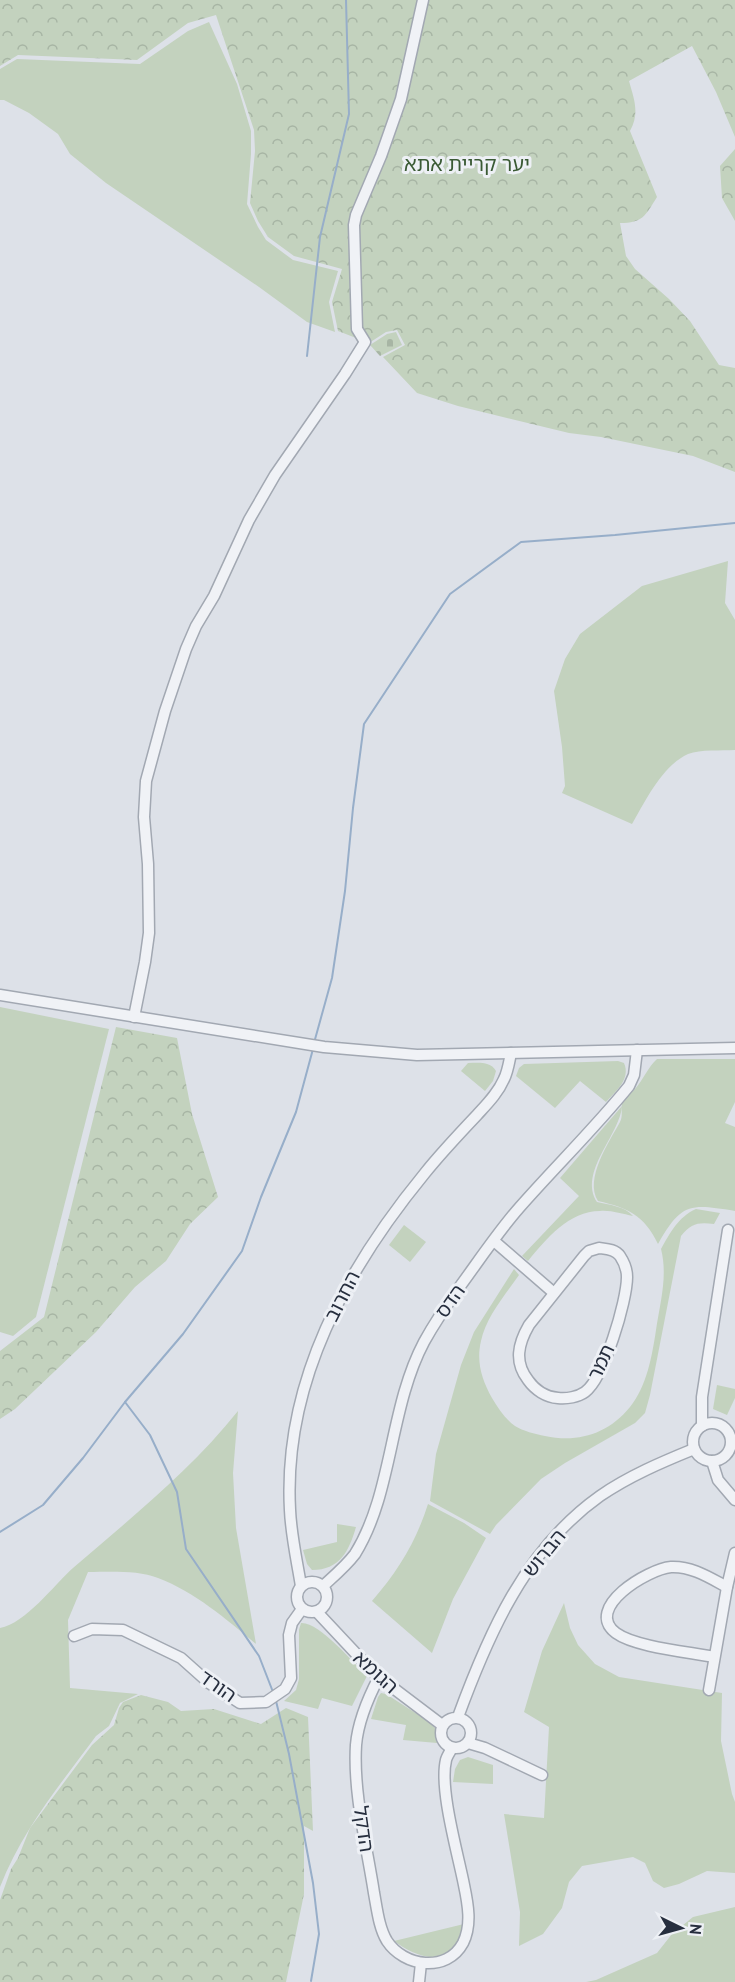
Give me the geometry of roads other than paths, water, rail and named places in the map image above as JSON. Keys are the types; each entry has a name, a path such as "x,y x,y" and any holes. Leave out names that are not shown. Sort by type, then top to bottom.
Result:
{"street":[{"path":"134,1017 149,933 148,864 144,816 146,780 165,711 186,649 249,520 275,475 365,342 357,329 354,225 401,99 423,0"},
{"path":"0,995 324,1047 417,1055 735,1048"},
{"name":"הדס","path":"323,1586 342,1569 354,1554 366,1529 382,1480 402,1398 423,1343 439,1316 518,1209 629,1086 634,1075 638,1050"},
{"name":"החרוב","path":"301,1586 292,1533 290,1474 296,1419 315,1353 358,1264 382,1228 421,1178 497,1091 508,1070 511,1053"},
{"path":"702,1426 721,1425 726,1430 733,1444 725,1456 712,1461 700,1457 694,1449 695,1436 702,1426 702,1397 728,1230"},
{"path":"494,1240 554,1293"},
{"name":"תמר","path":"599,1248 615,1252 625,1266 626,1287 606,1362 592,1385 576,1397 551,1397 537,1390 522,1371 519,1360 518,1349 522,1337 554,1293 589,1251 599,1248"},
{"name":"הברוש","path":"458,1717 481,1657 505,1607 537,1559 560,1531 601,1495 652,1466 694,1449"},
{"path":"712,1461 718,1480 735,1500"},
{"path":"709,1690 735,1553"},
{"path":"714,1657 625,1638 609,1626 606,1618 607,1611 630,1586 660,1569 680,1568 694,1571 727,1587"},
{"path":"315,1582 323,1586 326,1590 325,1605 317,1612 302,1609 297,1600 301,1586 315,1582"},
{"name":"הורד","path":"74,1636 92,1629 123,1630 181,1658 209,1683 240,1703 266,1702 285,1689 291,1678 290,1635 292,1623 302,1609"},
{"name":"הגומא","path":"317,1612 379,1677 442,1725"},
{"name":"הדקל","path":"379,1677 365,1708 356,1744 357,1783 381,1927 388,1942 396,1951 406,1959 421,1963"},
{"path":"458,1717 466,1721 471,1730 468,1743 460,1748 452,1748 441,1739 442,1725 449,1719 458,1717"},
{"path":"468,1743 485,1748 542,1775"},
{"path":"419,1982 421,1963 444,1960 454,1954 462,1945 467,1934 468,1905 445,1789 446,1759 452,1748"}],"waterway":[{"path":"307,356 320,237 349,114 346,0"},
{"path":"314,1043 332,978 345,891 364,724 450,594 521,542 735,523"},
{"path":"0,1532 43,1505 83,1458 125,1402 183,1334 242,1251 261,1197 296,1112 313,1049"},
{"path":"125,1402 150,1435 177,1492 186,1549 259,1656 273,1692"},
{"path":"276,1701 289,1754 313,1883 319,1934 311,1981"}],"park label":[{"name":"יער קריית אתא","path":"467,164"}]}
